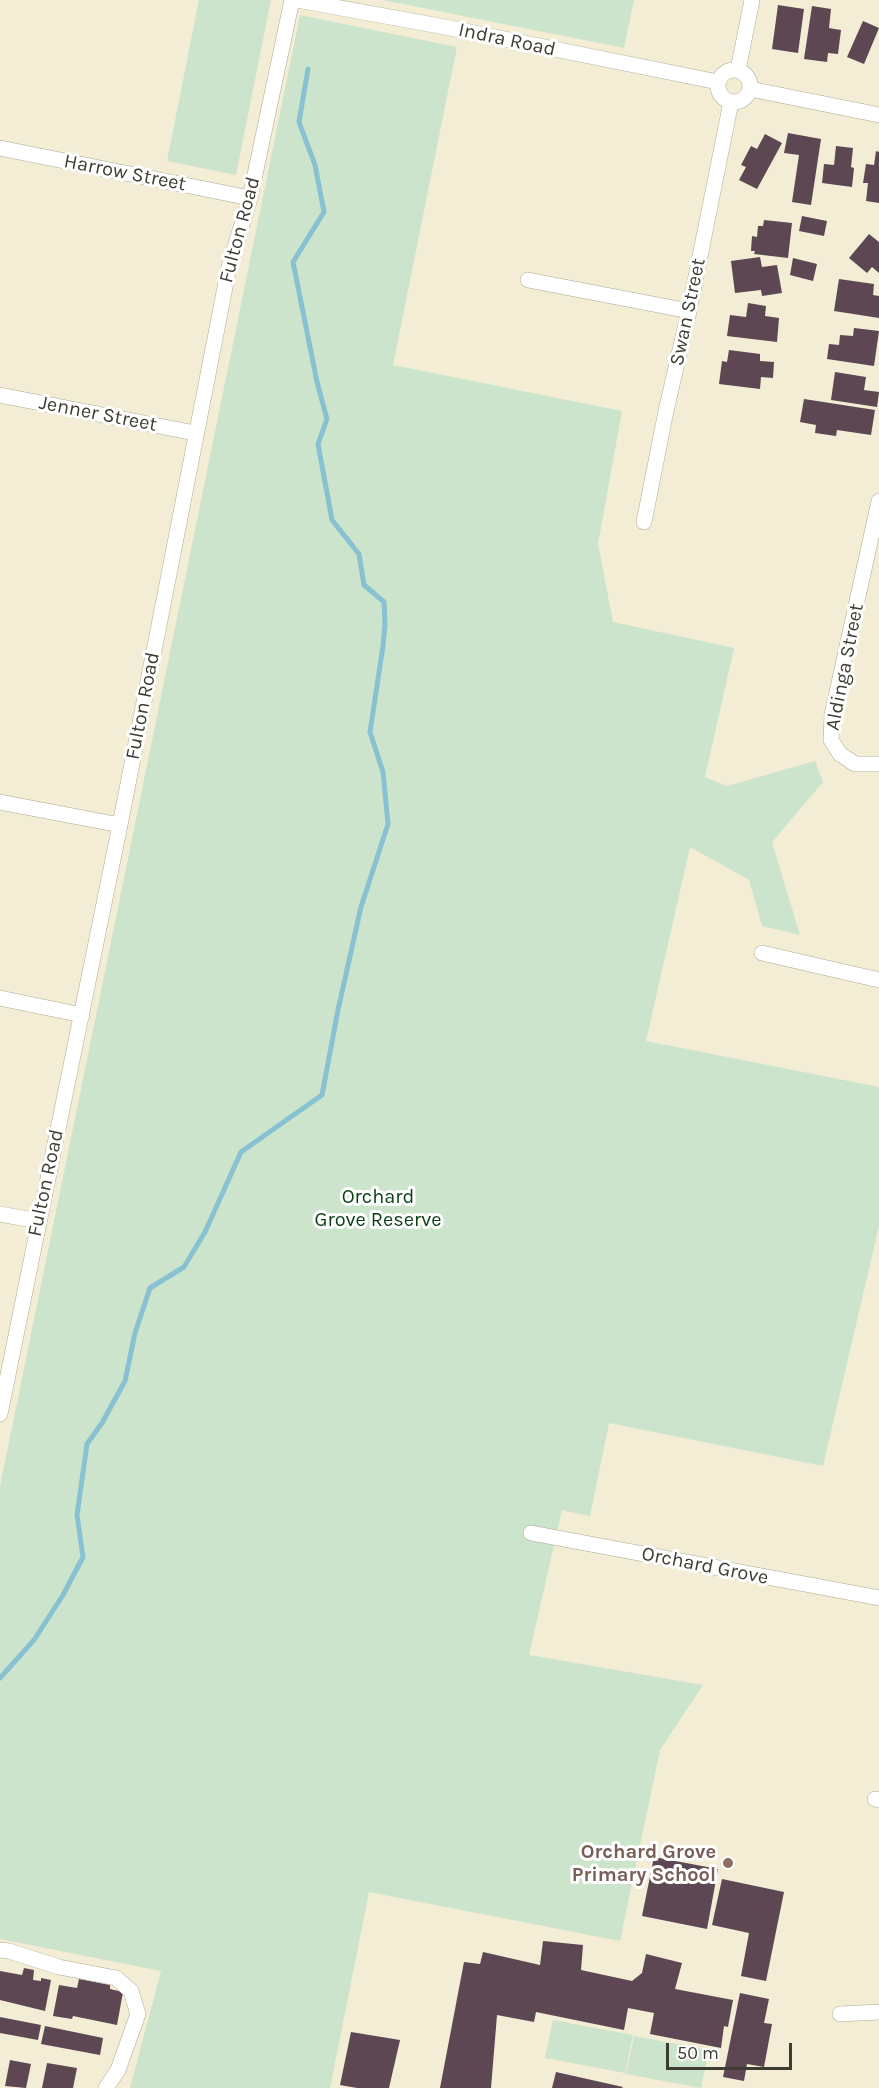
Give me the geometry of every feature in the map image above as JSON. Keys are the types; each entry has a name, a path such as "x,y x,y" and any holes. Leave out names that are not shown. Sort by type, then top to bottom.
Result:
{"street":[{"name":"Fulton Road","path":"0,1414 120,825 229,267 250,198 292,0"},
{"name":"Indra Road","path":"297,0 718,82"},
{"path":"738,70 752,0"},
{"path":"738,70 747,77 750,89 742,100 731,102 720,94 718,82 727,71 738,70"},
{"path":"750,89 879,115"},
{"name":"Swan Street","path":"644,522 690,311 731,102"},
{"name":"Harrow Street","path":"0,148 250,198"},
{"path":"528,280 690,311"},
{"name":"Jenner Street","path":"0,394 195,433"},
{"name":"Aldinga Street","path":"879,501 832,715 831,740 840,754 855,764 879,764"},
{"path":"0,802 120,825"},
{"path":"762,953 879,980"},
{"path":"0,998 82,1015"},
{"path":"0,1214 38,1221"},
{"name":"Orchard Grove","path":"531,1533 879,1598"},
{"path":"0,1950 59,1967 116,1978 131,1990 138,2014 118,2070 106,2088"},
{"path":"840,2014 879,2012"}],"green space":[{"path":"199,0 271,0 236,175 167,161"},
{"path":"383,0 634,0 624,48"},
{"name":"Orchard Grove Reserve","path":"300,15 457,47 393,365 622,411 598,544 613,622 734,648 705,777 727,786 815,761 823,782 772,842 800,935 762,926 749,880 690,847 646,1041 879,1087 879,1226 823,1466 609,1423 590,1516 562,1510 529,1655 703,1685 660,1750 620,1941 369,1892 330,2088 130,2088 161,1971 0,1939 0,1486"},
{"path":"553,2020 633,2035 625,2073 545,2058"},
{"path":"634,2036 709,2050 701,2088 626,2074"}],"building":[{"path":"778,5 804,9 798,53 772,49"},
{"path":"812,6 831,9 829,28 841,30 838,54 828,53 827,62 804,59"},
{"path":"863,21 879,28 864,64 847,57"},
{"path":"788,133 821,139 811,205 792,202 799,155 784,153"},
{"path":"765,134 782,143 757,189 739,180 746,167 741,165 751,146 757,149"},
{"path":"836,146 853,148 852,187 822,183 824,164 834,165"},
{"path":"876,151 879,152 879,203 866,201 868,183 863,183 866,164 874,165"},
{"path":"802,216 827,221 824,236 799,231"},
{"path":"764,220 792,223 788,258 754,254 755,251 751,251 752,236 757,237 758,226 763,226"},
{"path":"869,234 879,242 879,273 872,267 867,273 849,258"},
{"path":"760,257 762,267 777,265 782,293 762,296 761,290 735,293 731,261"},
{"path":"793,258 817,264 813,281 790,275"},
{"path":"839,279 874,284 873,295 879,296 879,318 834,311"},
{"path":"748,303 766,306 765,316 779,318 777,342 727,336 730,315 746,317"},
{"path":"854,328 879,331 874,366 827,359 829,344 839,345 840,335 853,336"},
{"path":"729,350 760,354 760,361 774,362 773,378 761,377 760,389 719,384 722,361 727,362"},
{"path":"835,372 866,377 864,390 879,392 877,407 831,400"},
{"path":"804,399 875,410 871,435 837,430 836,436 815,433 816,425 800,422"},
{"path":"654,1857 718,1869 707,1929 642,1916"},
{"path":"722,1879 784,1892 766,1981 741,1976 749,1933 712,1925"},
{"path":"543,1941 583,1945 581,1970 632,1981 642,1973 646,1954 682,1963 675,1989 733,2000 728,2027 724,2026 721,2048 650,2034 654,2013 628,2008 624,2030 536,2012 534,2022 497,2015 491,2088 440,2088 464,1962 480,1964 483,1952 540,1965"},
{"path":"24,1968 34,1970 33,1980 41,1981 41,1978 51,1980 45,2011 0,2000 0,1971 22,1975"},
{"path":"79,1979 110,1985 110,1989 123,1992 117,2025 73,2016 72,2019 53,2016 59,1985 77,1988"},
{"path":"740,1993 769,1999 764,2023 772,2024 764,2067 747,2064 744,2081 723,2077"},
{"path":"0,2017 41,2025 38,2040 0,2033"},
{"path":"45,2026 103,2038 100,2055 41,2044"},
{"path":"351,2032 400,2040 389,2088 357,2088 340,2085"},
{"path":"10,2060 31,2064 26,2088 5,2086"},
{"path":"47,2063 77,2068 73,2088 42,2088"},
{"path":"556,2072 623,2087 552,2088"}],"waterway":[{"path":"0,1678 34,1640 63,1595 83,1557 77,1515 87,1444 102,1423 125,1381 135,1333 150,1288 184,1267 205,1232 241,1152 322,1095 361,907 388,824 383,772 370,732 383,646 384,602 364,585 359,554 332,520 318,444 327,419 317,382 293,262 324,212 315,165 299,122 308,69"}],"place":[{"name":"Orchard Grove Primary School","path":"728,1863"}]}
